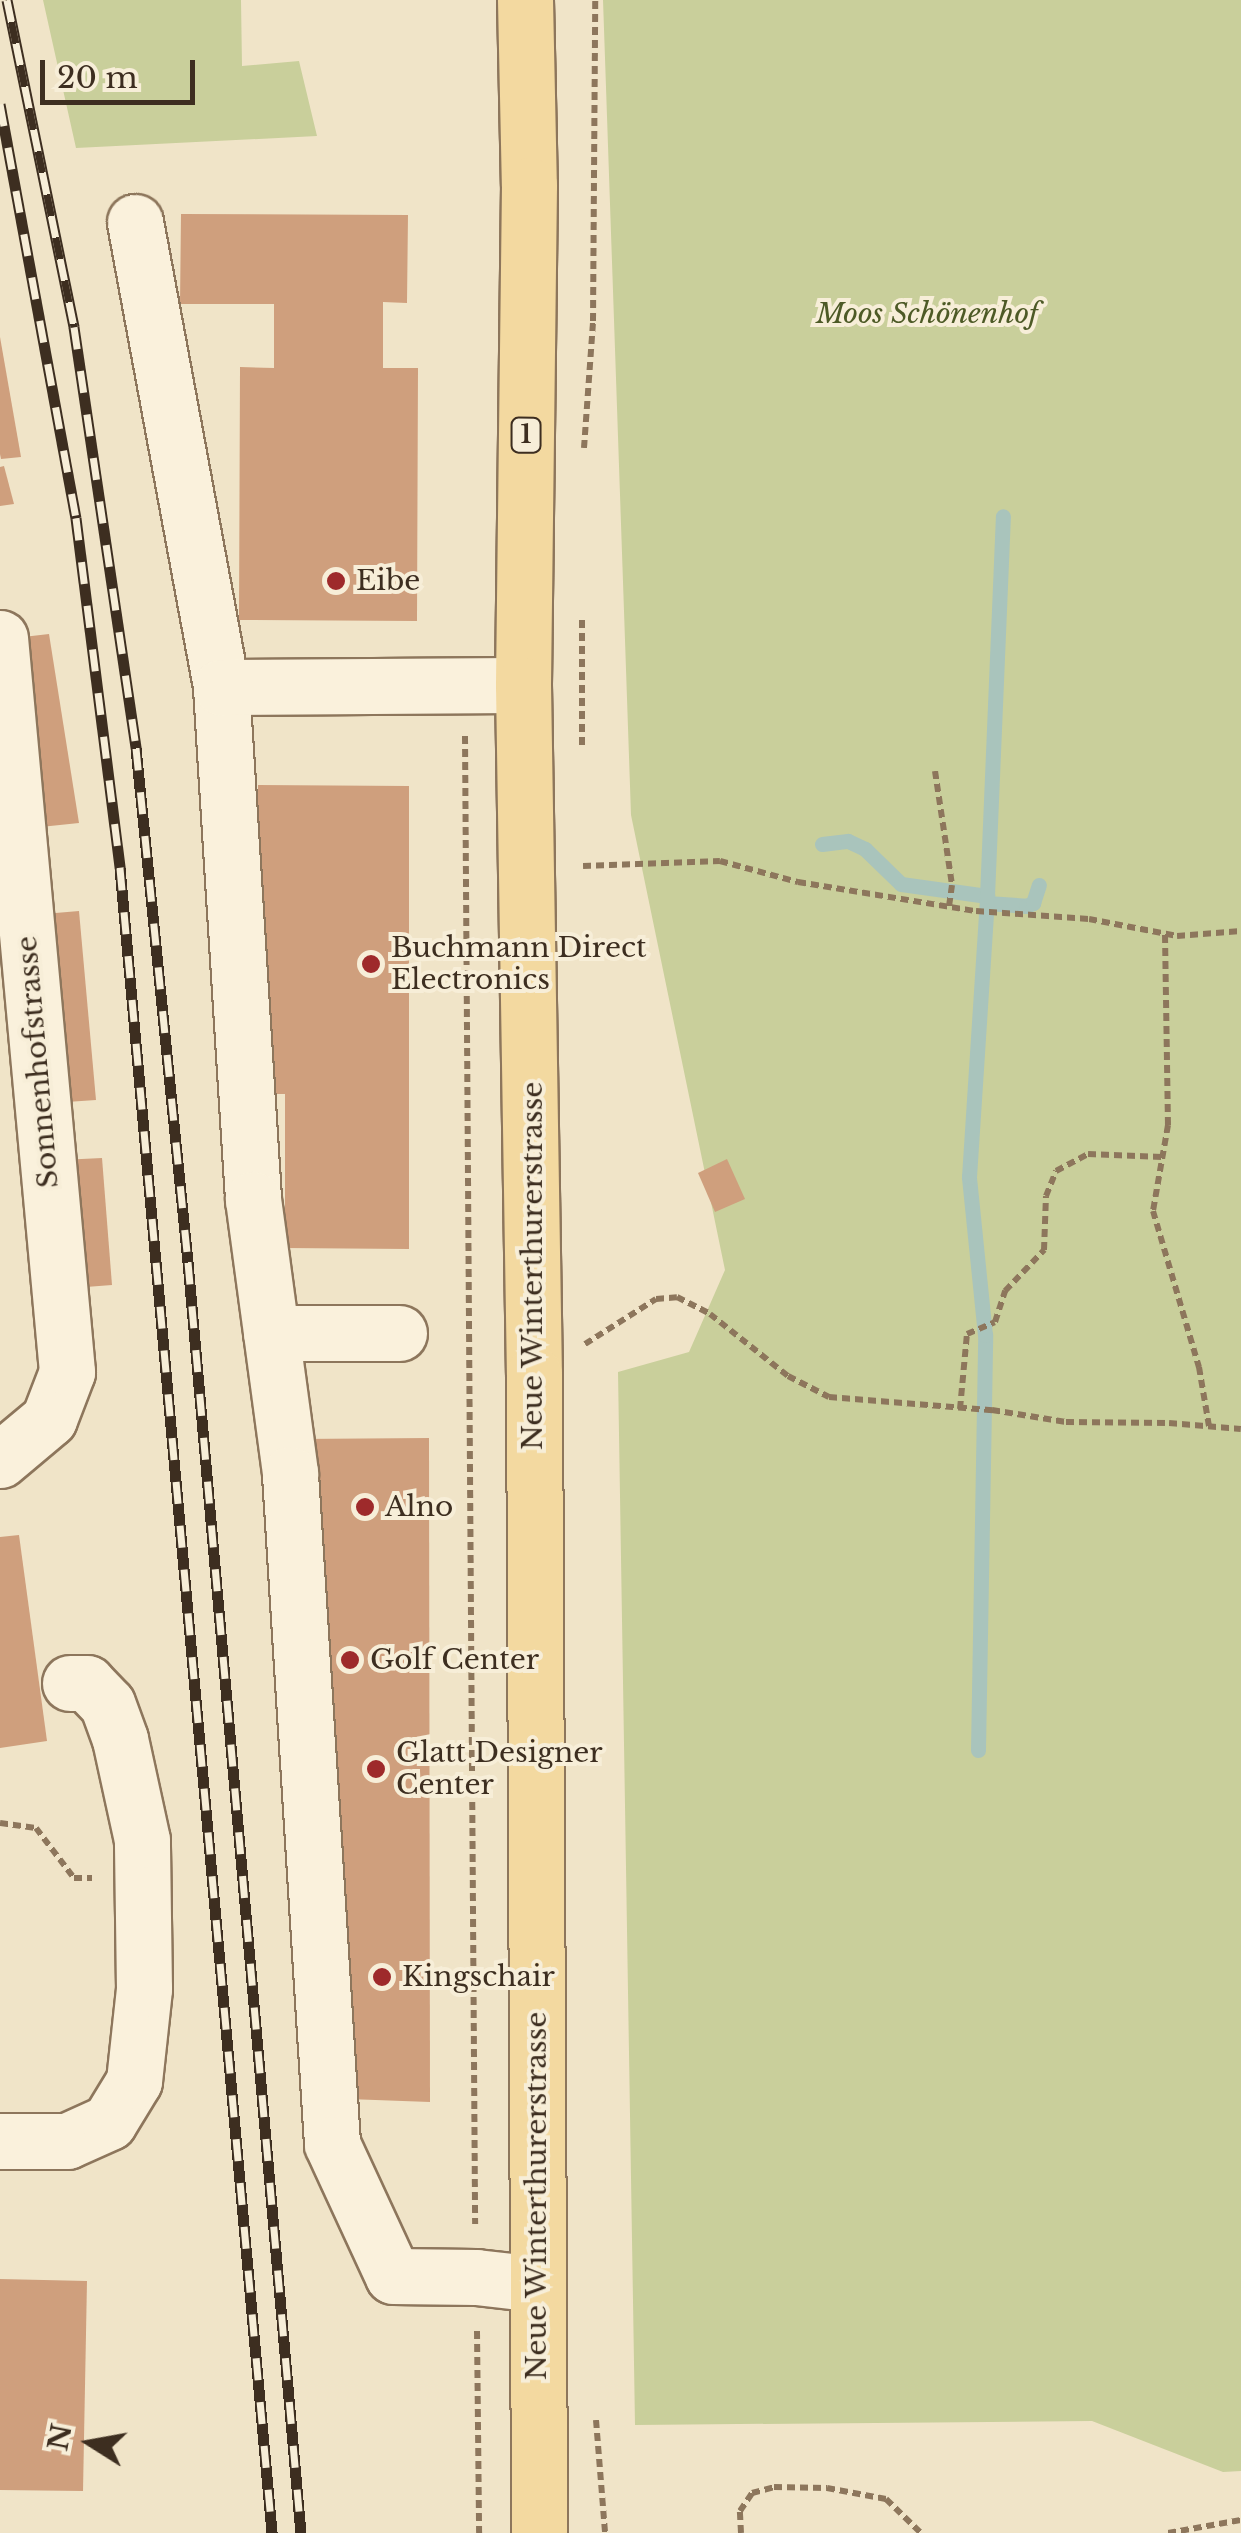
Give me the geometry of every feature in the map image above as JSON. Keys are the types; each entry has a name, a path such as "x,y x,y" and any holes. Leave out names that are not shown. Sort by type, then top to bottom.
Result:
{"main road":[{"name":"Neue Winterthurerstrasse","path":"525,0 529,185 523,685 534,1374 539,2533"}],"street":[{"path":"135,222 221,688 253,1200 290,1474 332,2144 393,2276 476,2277 538,2284"},
{"name":"Sonnenhofstrasse","path":"0,638 67,1372 49,1419 0,1460"},
{"path":"221,688 523,685"},
{"path":"271,1333 399,1333"},
{"path":"0,2142 67,2142 110,2122 134,2082 144,1989 142,1840 120,1739 107,1704 87,1683 70,1683"}],"path":[{"path":"465,684 479,2533"},
{"path":"934,771 952,886 949,907"},
{"path":"582,866 720,862 798,882 976,911 1089,919 1165,935 1241,931"},
{"path":"1165,935 1168,1125 1153,1211 1200,1367 1209,1426"},
{"path":"960,1409 968,1334 998,1317 1005,1291 1044,1250 1046,1196 1056,1171 1088,1154 1162,1157"},
{"path":"534,1374 666,1296 698,1306 812,1391 845,1400 992,1410 1066,1422 1241,1429"},
{"path":"0,1823 36,1828 74,1878 97,1878 101,1869"},
{"path":"741,2533 740,2511 752,2493 774,2488 809,2488 886,2498 920,2533"},
{"path":"1168,2533 1241,2520"}],"green space":[{"path":"43,0 241,0 242,66 299,61 317,136 76,148"},
{"name":"Moos Schönenhof","path":"603,0 1241,0 1241,2471 1223,2472 1092,2421 635,2425 618,1372 689,1352 725,1270 631,815"}],"building":[{"path":"181,214 408,215 407,303 383,302 383,368 418,368 417,621 239,620 240,367 274,368 274,304 180,304"},
{"path":"0,337 21,457 1,459 0,454"},
{"path":"4,466 14,504 0,506 0,467"},
{"path":"49,634 79,823 31,828 6,639"},
{"path":"258,785 409,786 409,1249 285,1248 285,1094 258,1094"},
{"path":"79,911 96,1100 52,1103 32,915"},
{"path":"102,1158 112,1285 73,1288 61,1160"},
{"path":"727,1159 745,1199 715,1212 698,1173"},
{"name":"Glatt Designer Center","path":"429,1438 430,2102 348,2099 298,1439"},
{"path":"19,1535 47,1741 0,1748 0,1537"},
{"path":"0,2279 87,2281 83,2491 0,2490"}],"waterway":[{"path":"978,1750 985,1335 969,1177 987,896 1003,516"},
{"path":"822,844 848,841 865,849 901,884 987,896"},
{"path":"987,903 1026,906 1033,903 1039,885"}],"railway":[{"path":"7,0 74,327 136,748 188,1262 301,2533"},
{"path":"0,104 76,518 120,868 272,2533"}],"place":[{"name":"Eibe","path":"336,581"},
{"name":"Buchmann Direct Electronics","path":"371,964"},
{"name":"Alno","path":"365,1507"},
{"name":"Golf Center","path":"350,1660"},
{"name":"Glatt Designer Center","path":"376,1769"},
{"name":"Kingschair","path":"382,1977"}]}
